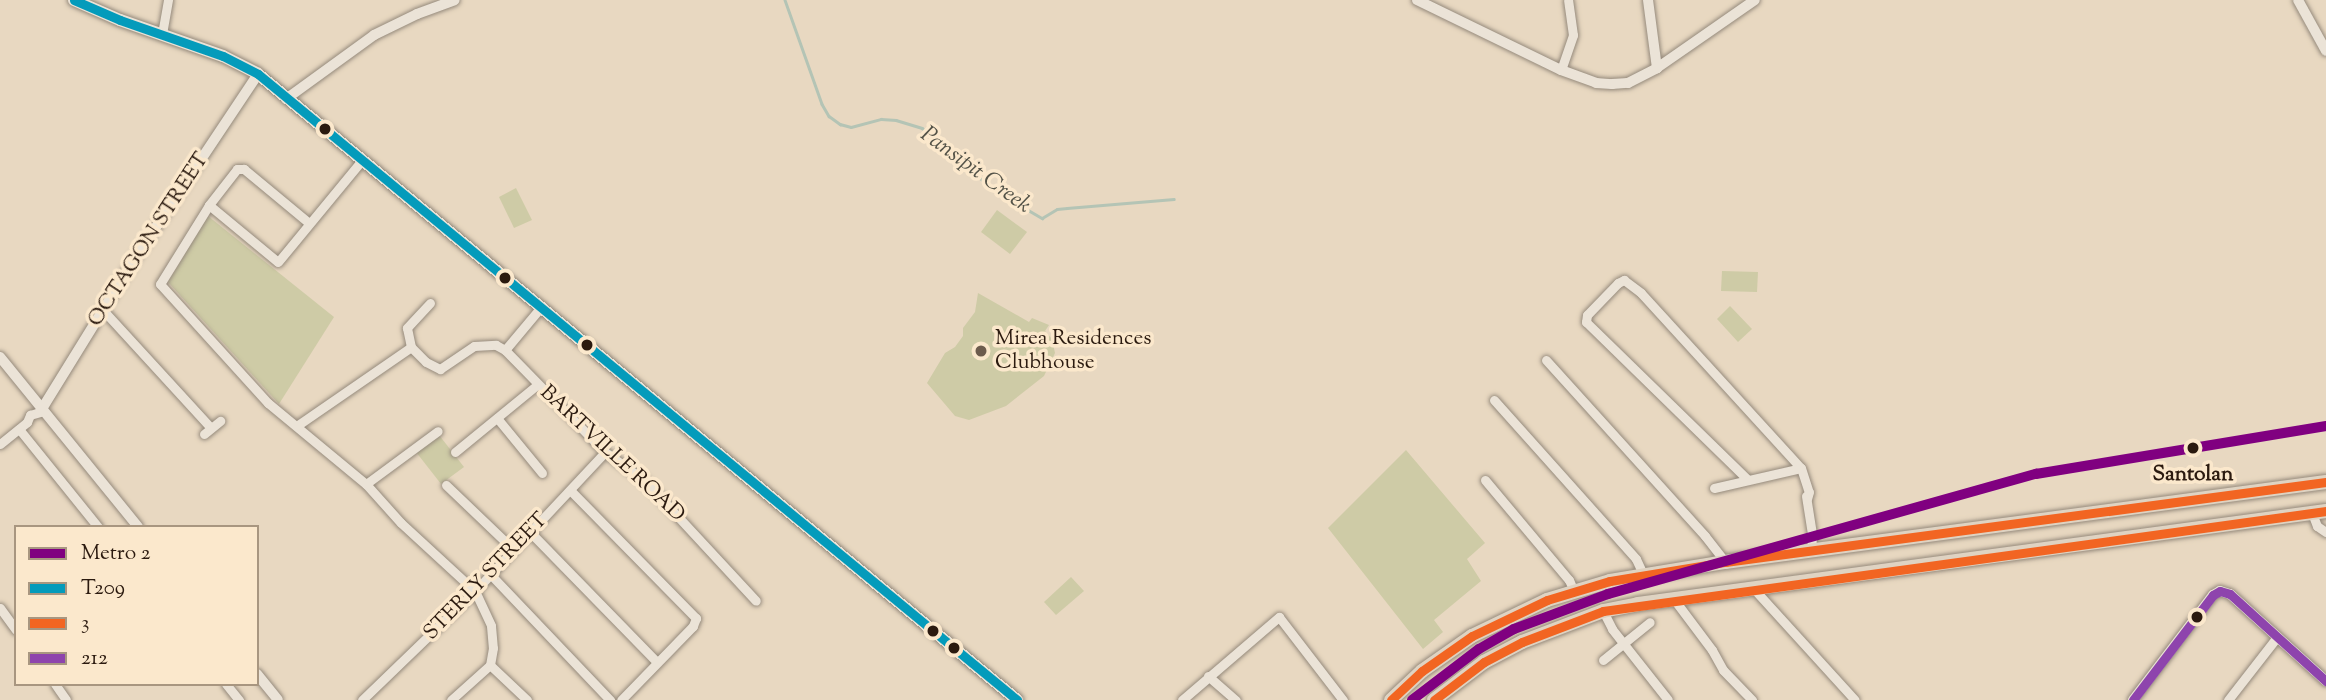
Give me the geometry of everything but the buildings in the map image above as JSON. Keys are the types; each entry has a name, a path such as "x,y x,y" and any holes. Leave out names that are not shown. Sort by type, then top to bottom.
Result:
{"main road":[{"path":"75,0 87,8 223,56 258,74 1017,700"},
{"path":"1391,700 1422,671 1472,636 1526,609 1574,591 1643,574 2326,482"},
{"path":"1434,700 1484,662 1510,648 1554,628 1603,611 1673,598 2319,512"},
{"path":"1810,552 1821,578"},
{"path":"1804,580 1810,566 1810,552"}],"street":[{"path":"162,34 168,0"},
{"path":"286,99 374,35 417,13 455,0"},
{"path":"1417,0 1562,70 1596,83 1612,84 1628,83 1657,68 1755,0"},
{"path":"1562,70 1573,35 1568,0"},
{"path":"1648,0 1657,68"},
{"path":"2298,0 2326,51"},
{"name":"OCTAGON STREET","path":"42,410 103,309 258,74"},
{"path":"209,205 278,262 362,160"},
{"path":"309,223 241,168 209,205 160,284 268,404 298,425 366,484 401,523 475,591 491,626 493,648 490,665 451,700"},
{"path":"1747,479 1586,322 1587,315 1624,280 1641,293 1801,468 1809,492 1807,499 1810,552"},
{"path":"430,303 407,328 411,347 426,362 440,369 474,346 490,344 505,351 541,307"},
{"path":"103,309 207,432 220,421"},
{"path":"298,425 411,347"},
{"name":"BARTVILLE ROAD","path":"505,351 605,452 645,481 756,601"},
{"path":"0,357 136,525"},
{"path":"1546,360 1705,536 1725,562"},
{"path":"455,452 537,385"},
{"path":"1494,400 1636,559 1643,574"},
{"path":"0,444 34,421 42,410"},
{"path":"497,418 542,473"},
{"path":"23,426 97,525"},
{"path":"366,484 438,431"},
{"name":"STERLY STREET","path":"362,700 491,575 605,452"},
{"path":"1714,488 1801,468"},
{"path":"1485,480 1569,580 1574,591"},
{"path":"446,485 514,550"},
{"path":"570,490 696,618 693,626 621,700"},
{"path":"2319,512 2317,526 2326,532"},
{"path":"531,533 657,662"},
{"path":"491,575 610,700"},
{"path":"1753,588 1855,700"},
{"path":"2133,700 2213,595 2220,590 2230,594 2326,681"},
{"path":"1673,598 1712,650 1723,670 1752,700"},
{"path":"0,608 14,627"},
{"path":"1603,611 1623,642 1668,700"},
{"path":"1182,700 1279,617 1343,700"},
{"path":"1603,660 1650,622"},
{"path":"2228,700 2277,637"},
{"path":"490,665 527,700"},
{"path":"259,676 278,700"},
{"path":"1208,676 1236,700"},
{"path":"228,686 239,700"}],"shaded area":[{"path":"516,188 532,220 514,228 499,197"},
{"path":"997,210 1027,232 1010,254 981,232"},
{"path":"208,216 334,317 279,404 168,282"},
{"path":"1722,271 1758,272 1757,292 1721,291"},
{"path":"978,293 1029,322 1032,318 1049,325 1045,331 1052,339 1055,353 1044,376 1006,406 969,420 955,416 927,383 945,353 955,347 963,336 963,328 975,312"},
{"path":"1730,306 1752,329 1738,342 1717,319"},
{"path":"439,435 464,467 441,484 416,452"},
{"path":"1406,450 1485,543 1467,559 1481,581 1434,620 1443,632 1423,649 1328,528"},
{"path":"1071,577 1084,591 1056,615 1044,602"}],"waterway":[{"name":"Pansipit Creek","path":"785,0 822,104 829,116 840,124 851,127 881,119 896,120 922,128 994,190 1042,218 1057,209 1174,199"}],"metro line":[{"name":"2","path":"1412,700 1479,649 1514,629 1608,594 2036,474 2326,426"}],"transit line":[{"name":"T209","path":"74,0 120,20 223,56 258,74 1017,700"},
{"name":"3","path":"1391,700 1422,671 1472,636 1547,600 1610,581 1725,562 2326,482"},
{"name":"3","path":"1434,700 1484,662 1522,642 1603,611 2326,511"},
{"name":"212","path":"2133,700 2213,595 2220,591 2230,594 2326,681"}],"place":[{"name":"Mirea Residences Clubhouse","path":"981,351"},
{"name":"Santolan","path":"2193,448"}]}
